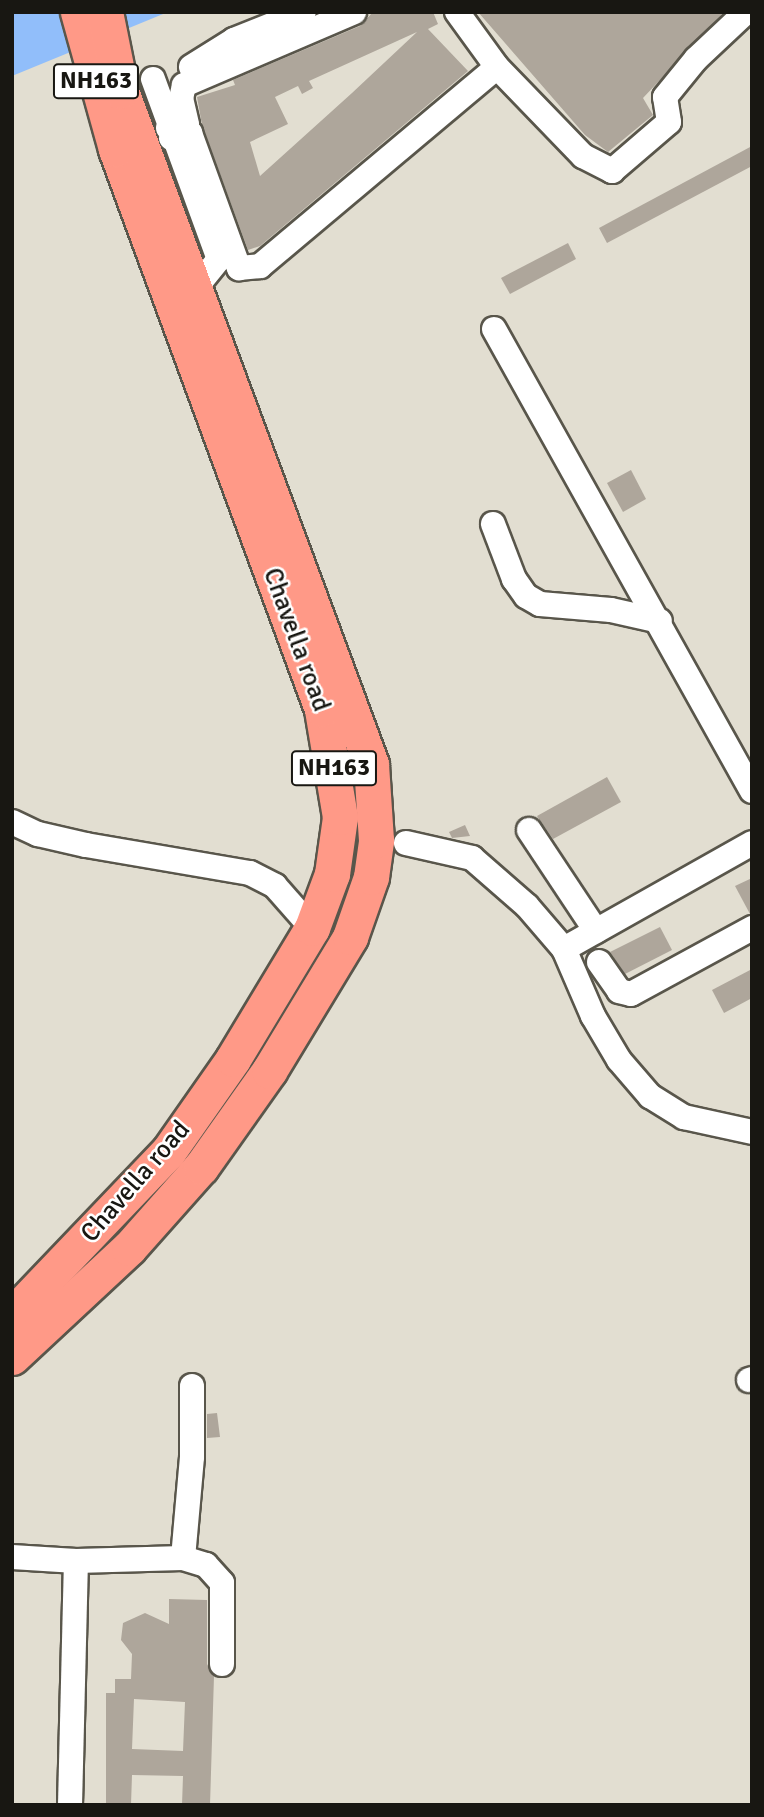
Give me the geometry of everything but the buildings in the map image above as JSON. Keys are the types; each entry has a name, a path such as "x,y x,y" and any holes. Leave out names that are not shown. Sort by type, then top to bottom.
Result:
{"highway":[{"name":"Chavella road","path":"12,1357 129,1248 201,1167 269,1071 350,937 371,877 376,840 371,764 196,287 159,117 78,12"},
{"name":"Chavella road","path":"12,1315 98,1230 168,1152 233,1059 312,928 332,874 340,817 322,709 159,117 105,12"}],"street":[{"path":"304,12 234,40 162,85 159,117 239,268 260,266 497,67"},
{"path":"159,117 184,85 354,12"},
{"path":"457,12 497,67 583,156 612,171 669,122 665,97 696,59 746,12"},
{"path":"494,329 660,621 752,791"},
{"path":"493,524 514,579 526,596 540,604 611,610 660,621"},
{"path":"12,822 37,834 86,845 250,873 275,887 312,928"},
{"path":"529,830 596,931"},
{"path":"406,843 472,858 527,906 564,949 593,1016 619,1060 650,1096 684,1117 752,1132"},
{"path":"564,949 752,843"},
{"path":"599,962 619,991 631,994 752,928"},
{"path":"183,1558 192,1457 192,1386"},
{"path":"12,1557 76,1561 183,1558 206,1565 222,1583 222,1664"},
{"path":"70,1805 76,1561"}],"water":[{"path":"12,12 168,12 12,76"}]}
